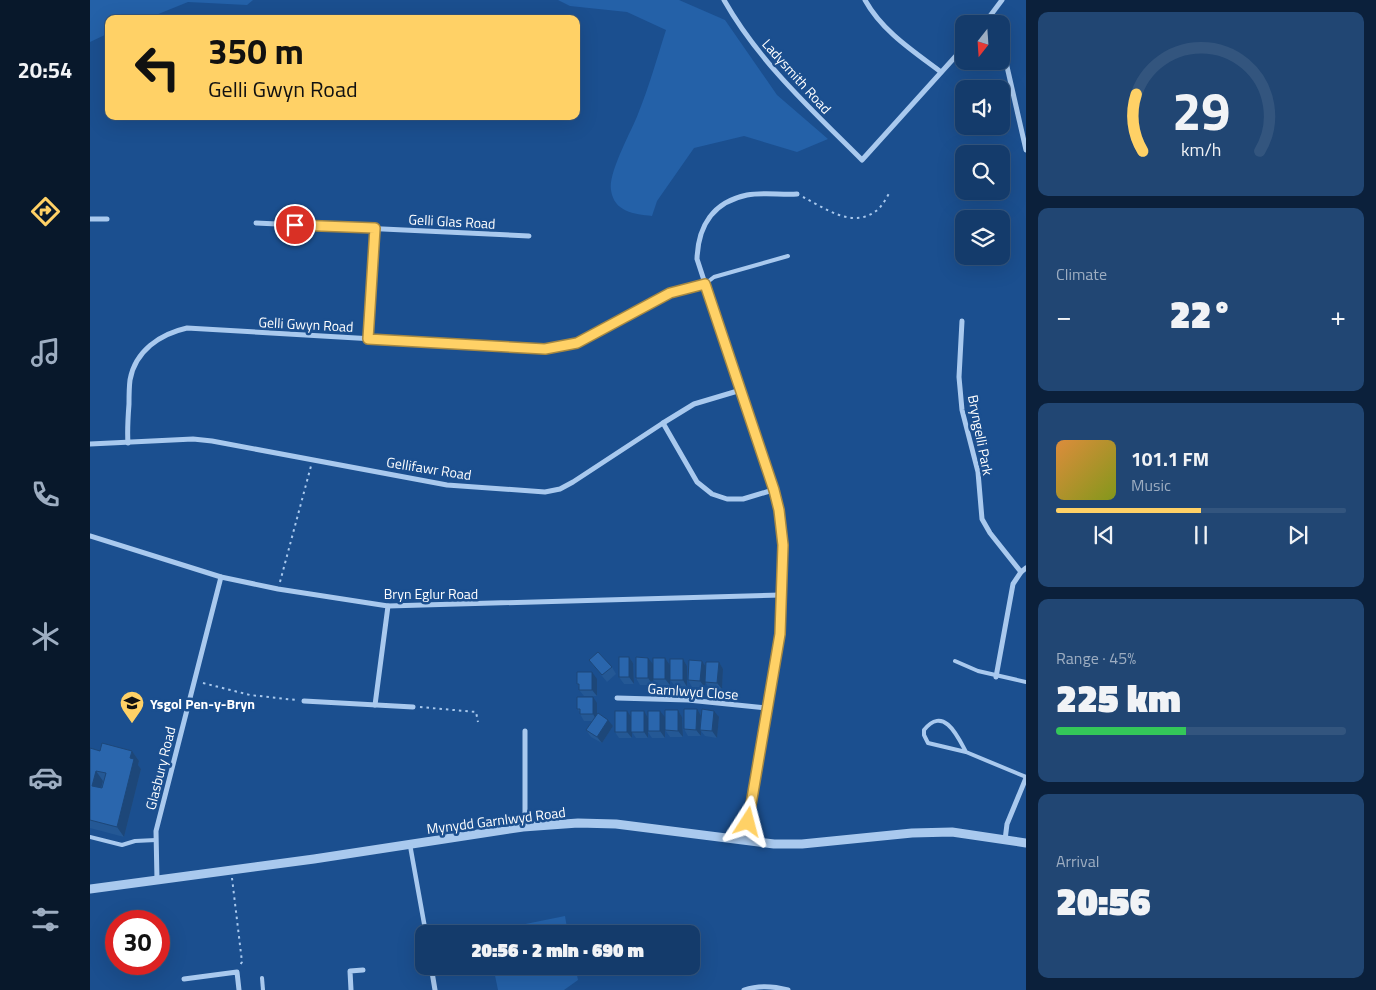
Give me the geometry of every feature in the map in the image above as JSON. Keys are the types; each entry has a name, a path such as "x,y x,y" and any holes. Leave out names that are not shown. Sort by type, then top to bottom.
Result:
{"street":[{"name":"Ladysmith Road","path":"724,0 738,25 767,62 862,160 941,72"},
{"path":"865,0 871,12 894,36 941,72 955,57"},
{"path":"991,15 1002,0"},
{"path":"1008,70 1026,150"},
{"path":"746,841 767,708 775,674 780,634 783,545 779,510 774,490 697,259 697,243 702,227 713,213 727,202 748,195 797,194"},
{"path":"90,219 107,219"},
{"name":"Gelli Glas Road","path":"256,223 529,236"},
{"path":"368,339 375,228"},
{"name":"Gelli Gwyn Road","path":"128,443 130,380 134,368 149,346 161,336 172,331 187,328 545,349 577,343 670,293 705,284"},
{"name":"Bryngelli Park","path":"962,320 959,377 964,421 975,453 982,519 990,533 1024,570"},
{"name":"Gellifawr Road","path":"90,444 193,439 212,440 447,485 545,492 560,489 573,482 694,404 741,390"},
{"path":"663,423 697,482 712,494 727,499 744,499 774,490"},
{"name":"Bryn Eglur Road","path":"90,536 221,577 278,589 388,606 781,595"},
{"path":"996,677 1013,584 1024,570"},
{"name":"Glasbury Road","path":"157,880 156,831 221,577"},
{"path":"376,705 388,606"},
{"name":"Garnlwyd Close","path":"617,698 688,700 767,708"},
{"path":"304,701 413,706"},
{"path":"525,731 525,828"},
{"path":"1005,840 1007,824 1026,777"},
{"name":"Mynydd Garnlwyd Road","path":"90,889 525,828 578,823 616,824 746,841 802,844 912,833 952,832 1026,843"},
{"path":"410,845 424,925"},
{"path":"351,990 350,971 363,970"},
{"path":"184,979 237,972 239,990"},
{"path":"433,975 436,990"},
{"path":"744,990 763,986 774,986 788,990"}],"lane":[{"path":"705,284 714,277 788,256"},
{"path":"955,661 996,677 1026,682"},
{"path":"966,752 953,730 946,723 941,721 933,723 924,730 928,743 966,752 1026,777"},
{"path":"90,837 122,845 135,840 156,840"},
{"path":"262,978 263,990"}],"path":[{"path":"797,194 838,215 852,218 867,216 878,210 890,192"},
{"path":"278,589 313,459"},
{"path":"194,680 250,695 304,701"},
{"path":"413,706 476,712 478,722"},
{"path":"231,870 242,962 237,972"}],"shaded area":[{"path":"90,0 253,0 247,5 188,2 156,15 105,15 105,35 90,42"},
{"path":"558,0 679,0 725,20 777,95 828,139 797,152 744,136 694,148 657,201 652,216 632,213 626,210 616,203 613,197 611,183 613,173 642,104 666,30 627,12 570,6"},
{"path":"565,916 566,925 521,925"},
{"path":"495,975 577,975 578,980 564,990 498,990"}],"building":[{"path":"598,652 612,667 602,675 589,660"},
{"path":"619,657 629,657 629,677 619,677"},
{"path":"636,657 648,658 648,678 636,678"},
{"path":"653,658 665,658 665,679 653,679"},
{"path":"670,659 683,659 683,680 670,680"},
{"path":"689,660 702,661 700,681 688,680"},
{"path":"706,662 719,662 717,683 705,682"},
{"path":"577,672 592,672 592,690 579,690"},
{"path":"577,697 593,697 593,714 580,714 580,709 577,709"},
{"path":"684,709 697,709 696,730 684,729"},
{"path":"702,709 714,711 712,731 700,730"},
{"path":"665,710 678,710 678,731 665,730"},
{"path":"615,711 627,711 627,732 615,732"},
{"path":"631,711 644,711 644,732 631,732"},
{"path":"648,711 660,711 660,731 648,731"},
{"path":"598,713 608,720 597,737 586,730"},
{"path":"102,743 132,751 130,758 134,759 117,827 90,820 90,748 100,751","holes":["96,771 106,773 102,788 92,786"]}],"place":[{"name":"Ysgol Pen-y-Bryn","path":"132,724"}],"route":[{"path":"295,225 375,228 368,339 545,349 560,347 577,343 670,293 705,284 774,490 779,510 783,545 780,634 775,674 767,708 748,822"}]}
